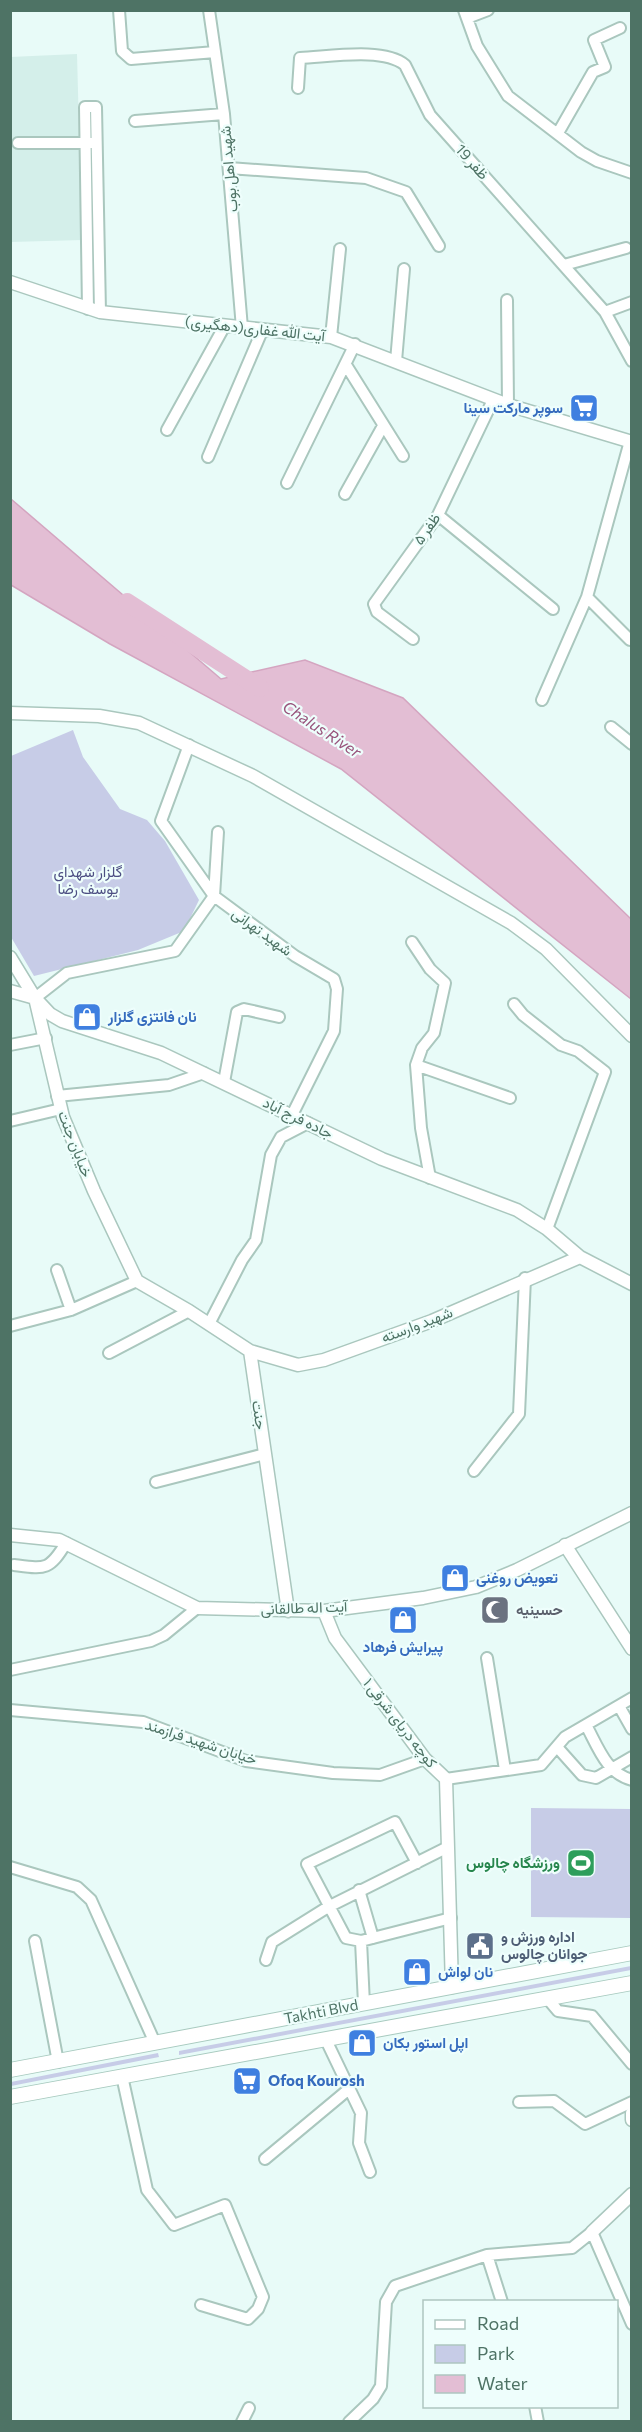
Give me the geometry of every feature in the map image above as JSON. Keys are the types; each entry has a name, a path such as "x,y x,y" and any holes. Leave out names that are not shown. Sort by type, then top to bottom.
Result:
{"main road":[{"name":"Takhti Blvd","path":"10,2070 632,1953"},
{"name":"Takhti Blvd","path":"10,2097 632,1983"},
{"path":"161,2042 172,2067"}],"street":[{"path":"119,10 122,51 131,59 215,52"},
{"name":"شهید اهل بوب","path":"210,10 224,114 242,328"},
{"path":"488,10 465,14 477,46 508,96 597,161 632,172"},
{"path":"558,133 593,72 605,68 594,39 620,28"},
{"name":"ظفر 19","path":"298,88 300,58 385,55 399,60 405,66 430,115 605,312 632,361"},
{"path":"135,121 224,114"},
{"path":"18,143 92,143 94,310"},
{"path":"229,168 366,178 406,192 439,246"},
{"path":"564,265 626,248"},
{"path":"331,337 340,249"},
{"path":"396,361 404,269"},
{"name":"آیت الله غفاری(دهگیری)","path":"10,282 94,310 224,327 331,337 355,344 493,400 631,442"},
{"path":"507,300 508,405"},
{"path":"605,312 632,302"},
{"path":"167,430 224,327"},
{"path":"208,457 262,331"},
{"path":"287,483 355,344"},
{"path":"346,365 403,456"},
{"name":"ظفر ۵","path":"413,639 377,612 374,604 438,515 493,400"},
{"path":"345,494 383,426"},
{"path":"542,700 587,597 631,442"},
{"path":"438,515 553,609"},
{"path":"587,597 630,640"},
{"path":"10,713 99,716 139,723 253,776 511,923 546,949 632,1036"},
{"path":"10,720 28,714"},
{"path":"611,728 632,744"},
{"name":"شهید تهرانی","path":"189,745 161,820 214,896 295,956 334,980 338,988 334,1031 292,1115"},
{"path":"10,957 35,998 67,973 175,951 214,896 218,832"},
{"path":"412,942 430,969 445,983 434,1034 422,1048 416,1065 421,1128 430,1178"},
{"name":"جاده فرج آباد","path":"10,991 35,998 50,1014 63,1021 160,1053 430,1178 517,1210 547,1229 579,1257 632,1284"},
{"name":"خیابان جنت","path":"35,998 61,1109 94,1191 137,1281"},
{"path":"514,1004 523,1015 561,1046 578,1051 605,1072 547,1229"},
{"path":"224,1082 237,1012 244,1010 279,1017"},
{"path":"10,1046 46,1038"},
{"path":"416,1065 510,1098"},
{"path":"57,1096 169,1085 204,1073"},
{"path":"10,1121 61,1109"},
{"path":"208,1324 242,1260 256,1240 271,1155 281,1137 308,1123"},
{"name":"شهید وارسته","path":"250,1351 298,1365 324,1360 432,1321 525,1278 579,1257"},
{"path":"57,1270 71,1310"},
{"path":"474,1472 519,1414 525,1278"},
{"path":"10,1326 71,1310 137,1281 189,1311 250,1351"},
{"path":"109,1353 189,1311"},
{"name":"جنت","path":"250,1351 288,1611"},
{"path":"156,1482 265,1454"},
{"name":"آیت اله طالقانی","path":"10,1535 59,1540 197,1608 324,1611 423,1598 476,1587 517,1570 632,1513"},
{"path":"14,1565 42,1569 55,1562 66,1543"},
{"path":"565,1545 632,1649"},
{"path":"10,1670 151,1641 164,1635 197,1608"},
{"name":"کوچه دریای شرقی ۱","path":"324,1611 335,1638 425,1759 446,1779 452,1987"},
{"path":"488,1658 505,1770"},
{"path":"446,1779 541,1764 565,1737 632,1698"},
{"path":"619,1706 632,1729"},
{"name":"خیابان شهید فرازمند","path":"10,1710 143,1722 246,1761 333,1773 380,1775 425,1759"},
{"path":"586,1725 611,1769 619,1776 632,1779"},
{"path":"556,1747 582,1775 596,1778 632,1757"},
{"path":"417,1863 395,1822 307,1864 346,1938 361,1941 451,1918"},
{"path":"266,1959 272,1942 328,1907 448,1848"},
{"path":"10,1867 77,1887 91,1900 161,2042"},
{"path":"359,1890 374,1938"},
{"path":"35,1941 58,2062"},
{"path":"361,1941 364,2004"},
{"path":"547,1998 558,2011 592,2016 632,2064"},
{"path":"326,2040 361,2113 359,2143 370,2172"},
{"path":"122,2076 147,2190 174,2225 225,2205 263,2297 258,2309 248,2319 201,2305"},
{"path":"265,2158 349,2089"},
{"path":"519,2103 554,2101 585,2124 632,2102"},
{"path":"632,2113 632,2120"},
{"path":"349,2421 373,2399 381,2386 386,2302 395,2286 487,2255 572,2248 632,2194"},
{"path":"592,2232 627,2303 632,2324"},
{"path":"487,2255 502,2300"},
{"path":"242,2421 249,2408"}],"shaded area":[{"path":"77,54 82,240 11,242 10,57"}],"green space":[{"name":"گلزار شهدای یوسف رضا","path":"73,730 83,757 120,809 147,820 165,841 199,900 184,931 138,950 34,976 11,937 11,756"},
{"name":"ورزشگاه چالوس","path":"531,1808 631,1809 631,1918 531,1917"},
{"path":"631,1966 631,1970 179,2055 179,2051"},
{"path":"158,2053 159,2057 11,2086 11,2082"}],"water":[{"path":"11,499 221,679 305,660 403,698 631,919 631,999 341,769 110,644 11,585"}],"waterway":[{"name":"Chalus River","path":"127,602 260,688"}],"place":[{"name":"سوپر مارکت سینا","path":"584,408"},
{"name":"نان فانتزی گلزار","path":"87,1017"},
{"name":"تعویض روغنی","path":"455,1578"},
{"name":"حسینیه","path":"495,1610"},
{"name":"پیرایش فرهاد","path":"403,1620"},
{"name":"ورزشگاه چالوس","path":"581,1863"},
{"name":"اداره ورزش و جوانان چالوس","path":"480,1946"},
{"name":"نان لواش","path":"417,1972"},
{"name":"اپل استور بکان","path":"362,2043"},
{"name":"Ofoq Kourosh","path":"247,2081"}]}
